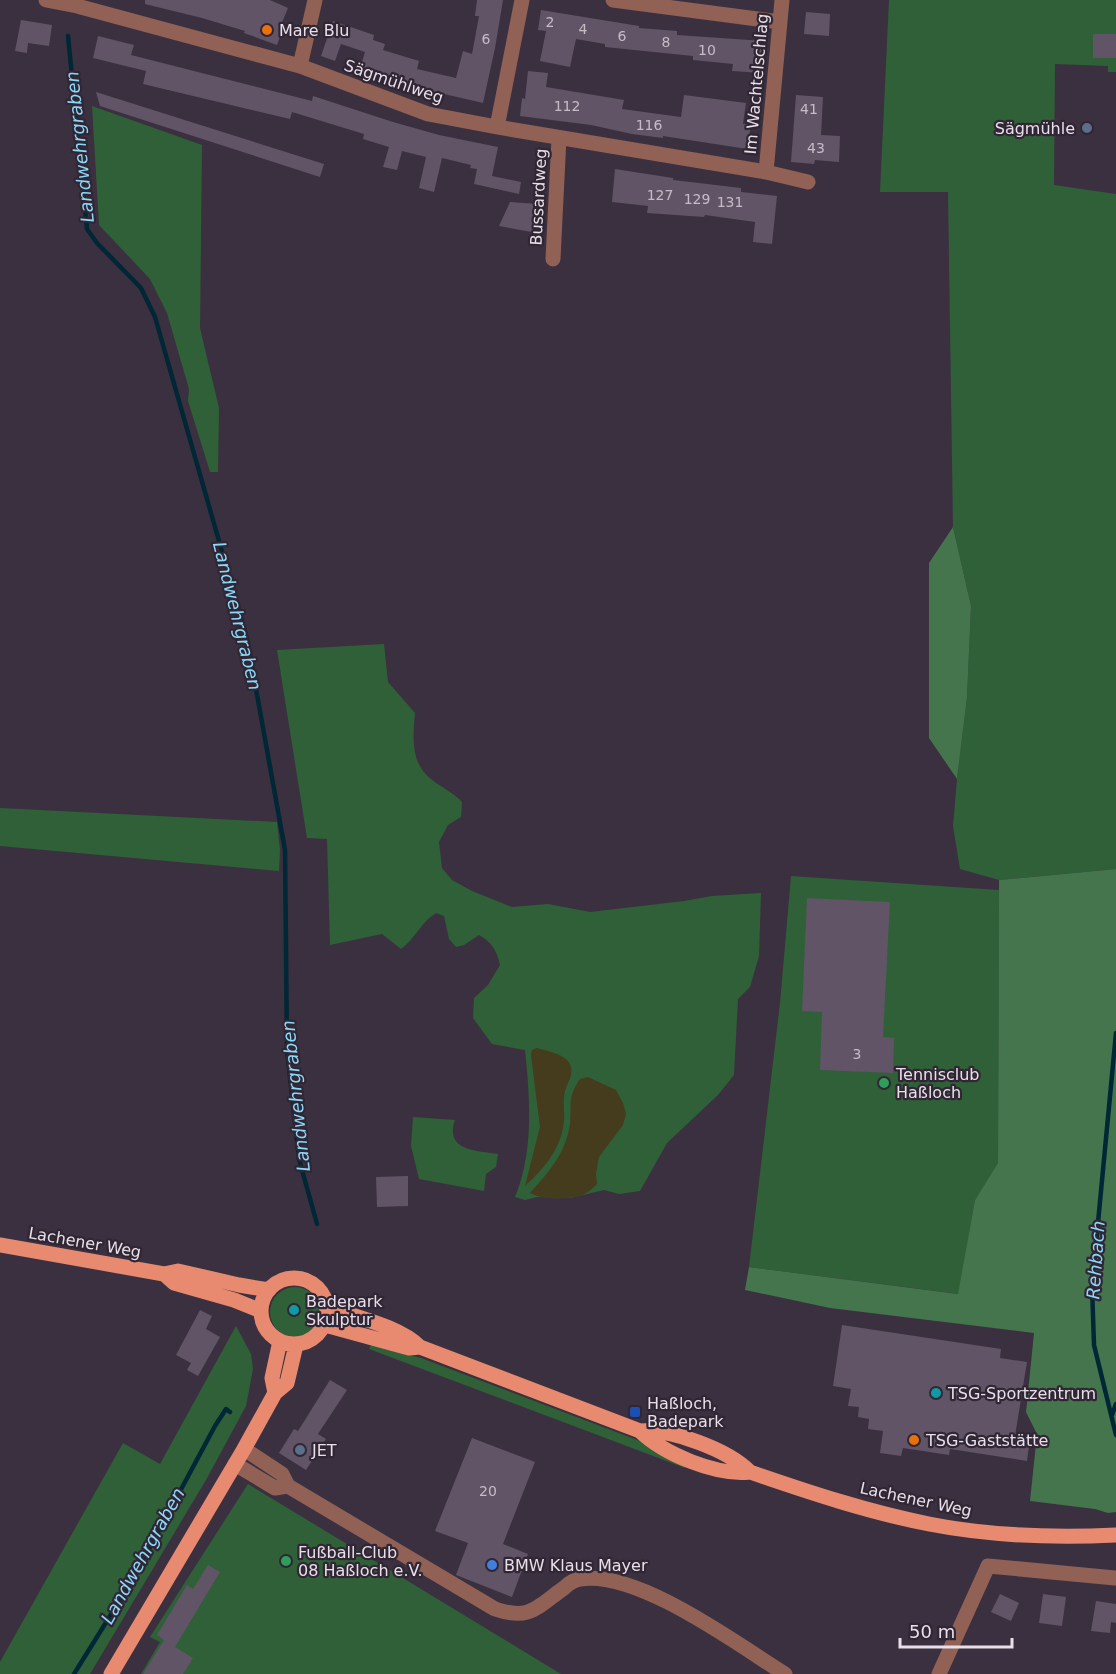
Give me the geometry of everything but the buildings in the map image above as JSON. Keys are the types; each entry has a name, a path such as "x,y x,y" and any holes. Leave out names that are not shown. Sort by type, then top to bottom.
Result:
{"main road":[{"name":"Lachener Weg","path":"0,1245 164,1274 178,1271 269,1290"},
{"name":"Lachener Weg","path":"164,1274 174,1283 234,1300 261,1311"},
{"path":"301,1279 316,1286 322,1292 327,1307 325,1325 313,1339 296,1344 280,1341 266,1329 261,1311 262,1303 269,1290 283,1280 301,1279"},
{"name":"Lachener Weg","path":"327,1307 412,1339 420,1347 640,1431 653,1430 702,1444 740,1463 750,1472 866,1508 929,1524 997,1533 1115,1536"},
{"name":"Lachener Weg","path":"325,1325 409,1348 420,1347"},
{"path":"275,1393 273,1378 280,1341"},
{"path":"111,1674 236,1464 275,1393 287,1383 296,1344"}],"street":[{"name":"Sägmühlweg","path":"46,0 300,66 428,114 765,172 808,182"},
{"path":"300,66 315,0"},
{"path":"497,127 522,0"},
{"path":"613,0 780,22"},
{"name":"Im Wachtelschlag","path":"765,172 782,0"},
{"name":"Bussardweg","path":"553,259 559,138"},
{"path":"244,1449 282,1474 288,1486 495,1609 508,1614 529,1613 579,1579 617,1583 666,1601 785,1674"},
{"path":"236,1464 275,1488 288,1486"},
{"path":"939,1674 988,1566 1115,1578"}],"green space":[{"path":"889,0 1116,0 1116,72 1108,72 1108,66 1055,64 1054,185 1116,194 1116,869 999,880 960,869 953,826 967,698 971,606 953,527 948,192 880,192"},
{"path":"92,106 202,145 200,328 219,408 218,472 210,472 188,401 189,389 167,313 150,279 99,225"},
{"path":"953,527 971,606 967,698 957,779 929,738 929,563"},
{"path":"384,644 388,682 415,713 414,749 419,765 424,773 462,802 461,817 448,825 439,842 442,868 452,880 472,891 512,907 548,904 590,912 712,896 761,893 759,956 750,987 738,999 734,1075 718,1095 667,1143 640,1191 619,1194 604,1190 570,1198 537,1197 525,1200 515,1197 528,1143 529,1105 525,1050 492,1044 473,1018 474,998 488,985 500,965 491,944 479,935 464,945 456,947 449,939 444,916 436,913 401,949 382,934 330,945 327,839 307,838 277,650"},
{"path":"0,808 277,822 280,850 279,871 0,846"},
{"path":"1116,869 1116,1512 1108,1513 1095,1509 1030,1501 1037,1434 1026,1412 1034,1333 830,1308 745,1290 749,1267 958,1294 975,1200 998,1163 999,880"},
{"name":"Tennisclub Haßloch","path":"791,876 999,890 998,1164 975,1200 959,1294 749,1267 780,1003"},
{"path":"413,1117 455,1120 454,1138 458,1144 472,1150 498,1154 496,1167 486,1174 484,1191 419,1179 411,1146"},
{"path":"290,1287 300,1287 313,1294 320,1307 320,1317 313,1330 300,1337 290,1337 281,1333 274,1326 270,1317 270,1307 274,1298 281,1291"},
{"path":"236,1326 251,1354 253,1369 246,1406 206,1480 90,1674 0,1674 0,1662 123,1443 160,1464"},
{"path":"371,1344 421,1358 653,1446 686,1464 685,1468 369,1349"},
{"name":"Fußball-Club 08 Haßloch e.V.","path":"248,1484 561,1674 141,1674 160,1642 150,1637"}],"sand":[{"path":"537,1048 564,1058 570,1064 571,1071 565,1091 561,1137 544,1167 525,1186 540,1127 531,1055 532,1050"},
{"path":"588,1077 616,1090 626,1114 623,1125 599,1157 597,1184 584,1194 570,1198 548,1198 530,1193 561,1153 570,1124 573,1091 580,1079"}],"waterway":[{"name":"Landwehrgraben","path":"68,36 87,229 97,243 141,288 155,317 247,639 285,850 287,1050 299,1159 317,1224"},
{"name":"Rehbach","path":"1116,1033 1092,1286 1094,1345 1116,1435"},
{"name":"Rehbach","path":"1112,1415 1116,1404"},
{"name":"Landwehrgraben","path":"74,1674 133,1579 215,1426 226,1409 230,1412"}],"place":[{"name":"Mare Blu","path":"267,30"},
{"name":"Sägmühle","path":"1087,128"},
{"name":"Tennisclub Haßloch","path":"884,1083"},
{"name":"Badepark Skulptur","path":"294,1310"},
{"name":"TSG-Sportzentrum","path":"936,1393"},
{"name":"Haßloch, Badepark","path":"635,1412"},
{"name":"TSG-Gaststätte","path":"914,1440"},
{"name":"JET","path":"300,1450"},
{"name":"Fußball-Club 08 Haßloch e.V.","path":"286,1561"},
{"name":"BMW Klaus Mayer","path":"492,1565"}]}
